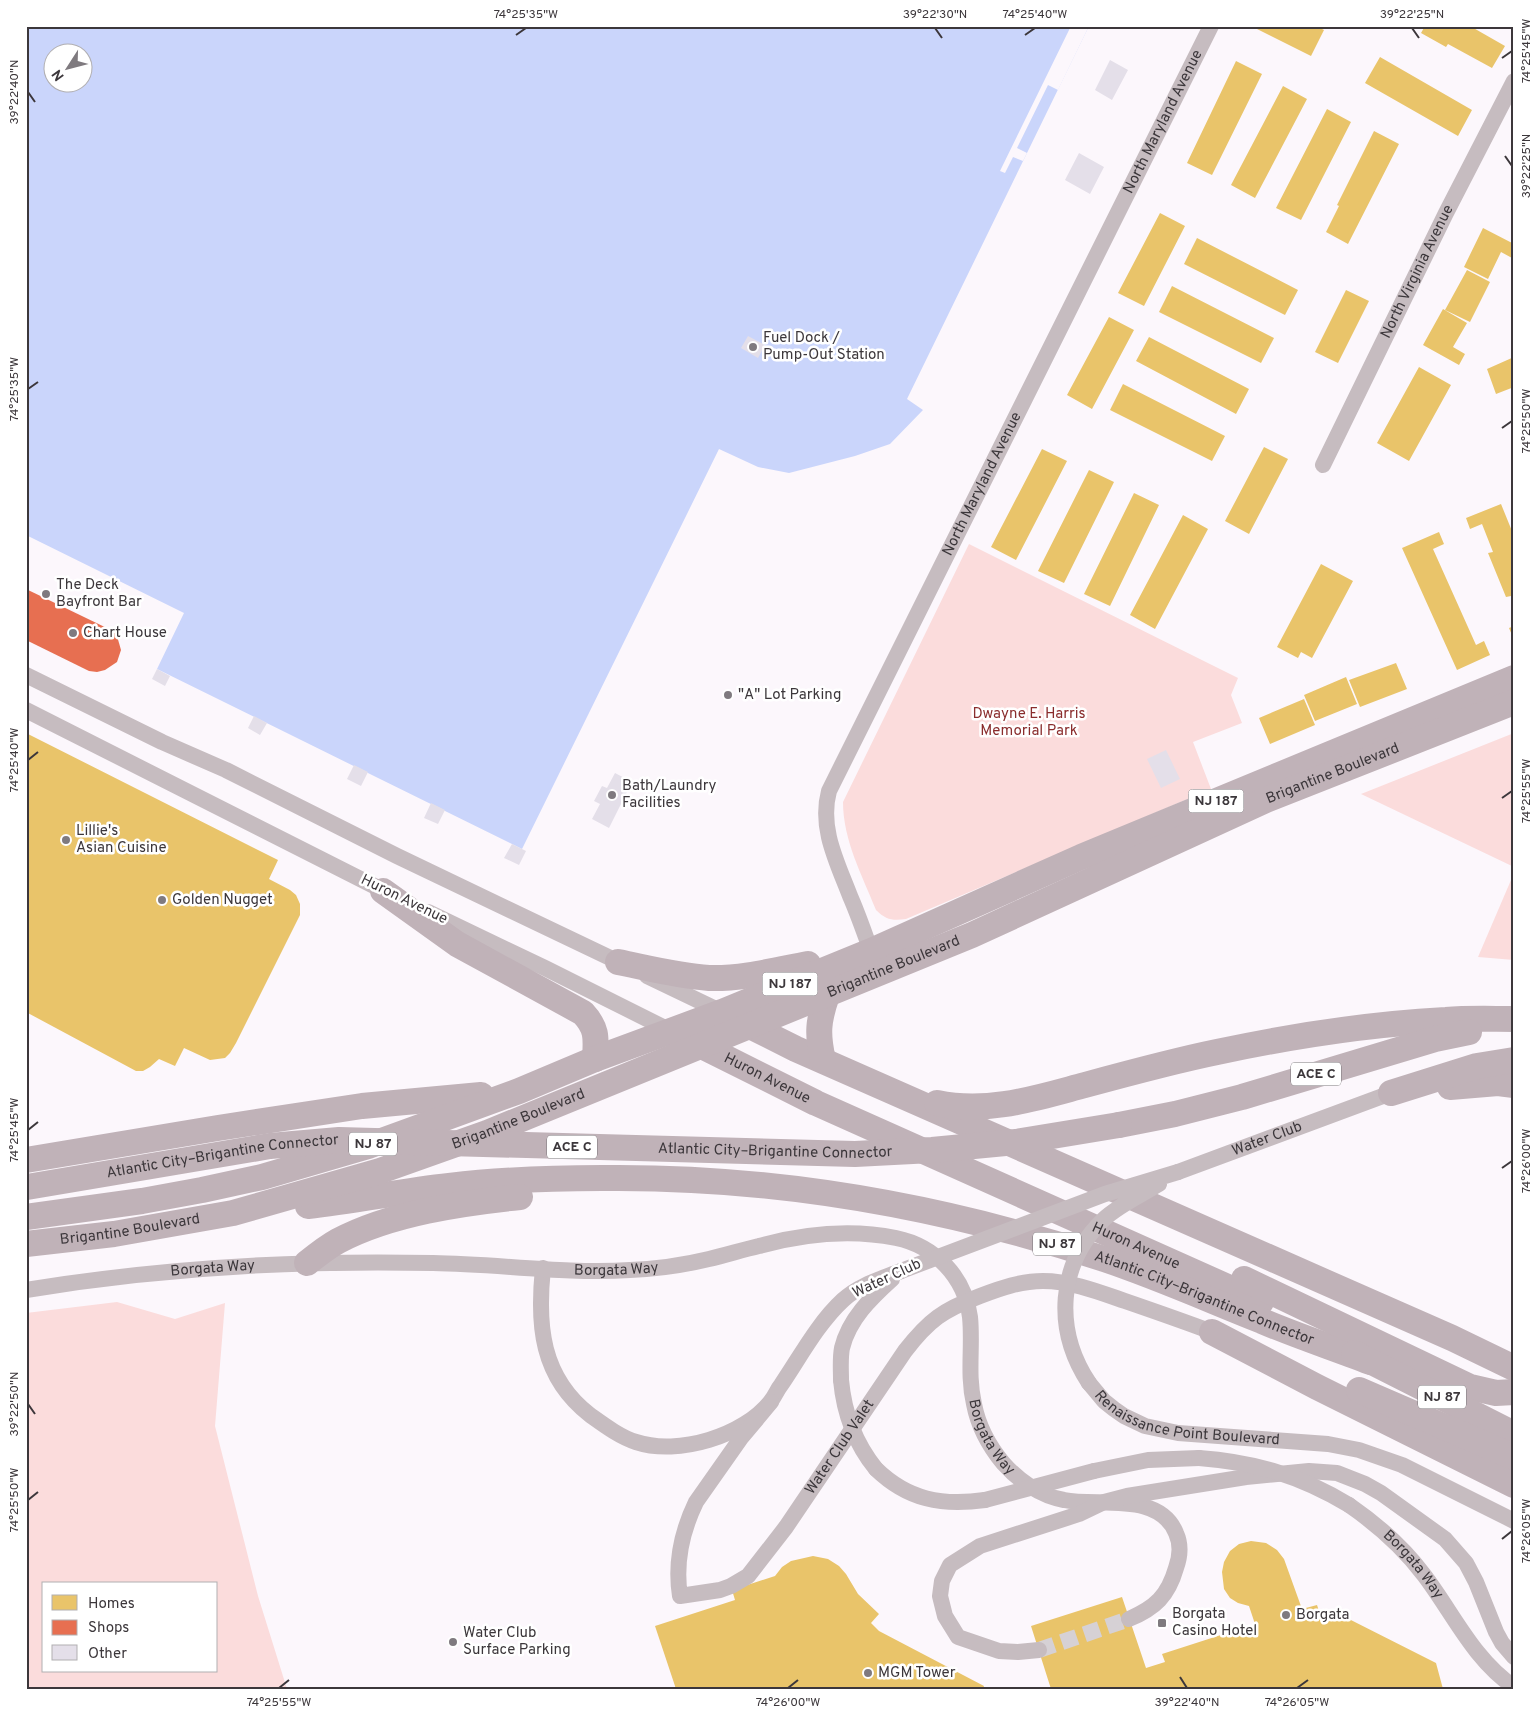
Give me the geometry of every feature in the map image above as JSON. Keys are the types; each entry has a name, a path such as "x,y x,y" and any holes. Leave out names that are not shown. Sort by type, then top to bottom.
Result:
{"main road":[{"name":"Brigantine Boulevard","path":"26,1217 142,1201 202,1190 262,1177 368,1146 519,1091 595,1059 722,1012 865,953 1081,857 1514,678"},
{"name":"Brigantine Boulevard","path":"26,1244 114,1234 233,1213 380,1171 487,1133 972,935 1266,800 1514,702"},
{"path":"1081,857 1091,882"},
{"path":"383,891 457,944 583,1013 589,1019 596,1033 595,1059"},
{"path":"618,962 711,978 759,973 865,953"},
{"path":"823,1060 818,1032 821,1010 827,995"},
{"path":"722,1012 796,1049 1452,1338 1514,1368"},
{"path":"907,1097 954,1107 988,1107 1021,1102 1216,1052 1308,1034 1447,1019 1514,1020"},
{"name":"Atlantic City–Brigantine Connector","path":"26,1187 270,1146 331,1140 855,1154 932,1150 1016,1142 1119,1125 1209,1106 1435,1039 1514,1020"},
{"name":"Huron Avenue","path":"671,1031 816,1102 1268,1305 1370,1362 1514,1434"},
{"path":"1391,1093 1476,1066 1514,1060"},
{"path":"1391,1093 1498,1082 1514,1085"},
{"path":"26,1160 227,1126 362,1106 519,1091"},
{"name":"Atlantic City–Brigantine Connector","path":"233,1213 329,1203 448,1186 556,1179 668,1179 788,1189 908,1206 1040,1239 1158,1278 1262,1322 1370,1362"},
{"path":"307,1264 322,1251 352,1234 386,1222 421,1213 511,1198 600,1192 668,1179"},
{"path":"1141,1247 1219,1268 1291,1300 1470,1387 1496,1393 1514,1392"},
{"path":"1212,1332 1323,1374 1514,1457"},
{"path":"1212,1332 1317,1388 1514,1485"}],"street":[{"name":"North Maryland Avenue","path":"865,953 829,840 826,811 829,791 1210,26"},
{"name":"North Virginia Avenue","path":"1323,466 1446,213 1514,80"},
{"path":"26,675 162,742 226,770 397,856 722,1012"},
{"name":"Huron Avenue","path":"26,710 383,891 671,1031"},
{"name":"Water Club","path":"543,1268 541,1322 546,1349 557,1378 575,1402 610,1429 636,1442 665,1445 697,1443 711,1440 735,1429 771,1402 811,1341 840,1304 854,1291 1086,1200 1178,1172 1391,1093"},
{"name":"Renaissance Point Boulevard","path":"1178,1172 1104,1219 1085,1241 1072,1267 1066,1295 1066,1324 1073,1354 1089,1384 1104,1401 1133,1421 1150,1428 1178,1433 1328,1444 1376,1454 1514,1521"},
{"name":"Borgata Way","path":"26,1290 175,1272 307,1264 432,1263 603,1271 659,1267 709,1259 813,1235 862,1234 904,1239 933,1253 951,1271 967,1301 970,1320 970,1370 973,1402 981,1428 994,1451 1010,1470 1042,1493 1063,1500 1140,1505 1154,1510 1172,1524 1178,1538 1179,1560 1172,1582 1158,1603 1146,1612 1129,1619"},
{"name":"Borgata Way","path":"901,1271 872,1297 856,1316 842,1349 841,1380 842,1395 849,1421 860,1447 876,1469 898,1487 927,1499 956,1503 985,1500 1094,1471 1148,1460 1199,1458 1238,1462 1279,1472 1317,1487 1349,1505 1401,1547 1436,1591 1480,1657 1495,1673 1514,1688"},
{"name":"Water Club Valet","path":"771,1402 742,1438 692,1512 679,1558 678,1583 680,1596 726,1588 748,1576 796,1513 916,1337 927,1324 940,1314 967,1301 1018,1284 1043,1281 1080,1287 1111,1296 1212,1332"},
{"name":"Borgata Way","path":"1039,1650 999,1651 958,1637 946,1616 940,1596 942,1581 950,1565 980,1546 1079,1514 1104,1502 1127,1496 1264,1475 1309,1471 1348,1477 1381,1493 1446,1539 1466,1563 1476,1582 1496,1632 1502,1643 1514,1657"}],"green space":[{"name":"Dwayne E. Harris Memorial Park","path":"969,544 1238,678 1231,695 1242,723 1193,742 1211,789 906,919 890,919 876,910 859,870 846,830 843,802"},
{"path":"1514,733 1514,867 1361,794"},
{"path":"1514,873 1514,960 1478,957"},
{"path":"117,1302 175,1319 225,1303 215,1426 258,1596 287,1689 26,1689 26,1313"}],"water":[{"path":"26,26 1089,26 907,399 923,410 890,444 855,456 789,473 758,467 719,449 522,849 157,669 184,613 26,535"}],"pier":[{"path":"1071,26 1089,26 1058,90 1048,85 1017,148 1027,153 1023,161 1013,157 1005,173 1000,171"}],"building: Homes":[{"path":"1251,26 1316,26 1324,30 1311,56"},
{"path":"1425,26 1470,26 1505,46 1492,68 1448,44 1446,47 1421,33"},
{"path":"1380,57 1472,110 1458,136 1365,83"},
{"path":"1236,61 1262,74 1212,175 1187,163"},
{"path":"1283,86 1307,99 1255,198 1231,185"},
{"path":"1327,109 1351,122 1301,220 1276,208"},
{"path":"1374,131 1399,144 1348,244 1326,232 1339,206 1337,205"},
{"path":"1160,213 1185,226 1144,306 1118,293"},
{"path":"1483,228 1514,244 1512,258 1501,252 1488,279 1464,267"},
{"path":"1197,238 1298,290 1285,315 1184,264"},
{"path":"1467,270 1490,282 1470,322 1445,310"},
{"path":"1172,286 1274,338 1261,363 1159,312"},
{"path":"1346,290 1369,301 1338,363 1315,352"},
{"path":"1443,309 1467,323 1453,347 1465,354 1459,365 1423,345"},
{"path":"1109,317 1134,330 1092,409 1067,395"},
{"path":"1149,337 1249,389 1236,414 1136,361"},
{"path":"1514,357 1514,387 1496,394 1487,369"},
{"path":"1419,367 1451,385 1409,461 1377,443"},
{"path":"1123,384 1225,436 1212,461 1110,410"},
{"path":"1264,447 1288,459 1249,534 1225,521"},
{"path":"1042,449 1067,461 1016,560 991,547"},
{"path":"1089,470 1114,482 1064,583 1038,571"},
{"path":"1134,493 1159,505 1110,606 1084,594"},
{"path":"1501,504 1514,536 1514,603 1511,596 1506,597 1488,553 1493,552 1482,524 1470,529 1466,518"},
{"path":"1183,515 1208,529 1155,629 1130,615"},
{"path":"1439,532 1444,544 1433,549 1476,645 1484,641 1490,655 1457,670 1402,548"},
{"path":"1321,564 1353,581 1312,658 1301,652 1298,658 1277,647"},
{"path":"1514,626 1514,640 1509,628"},
{"path":"1396,663 1407,689 1360,707 1349,680"},
{"path":"1346,677 1357,704 1315,721 1304,695"},
{"path":"1304,699 1315,725 1270,744 1259,718"},
{"name":"Golden Nugget","path":"26,733 278,860 269,879 296,895 300,904 300,915 236,1043 225,1058 210,1060 184,1048 175,1066 159,1059 143,1071 136,1071 26,1012"},
{"name":"Borgata","path":"1251,1541 1266,1543 1277,1550 1284,1559 1302,1609 1317,1605 1321,1617 1337,1613 1436,1663 1443,1689 1051,1689 1031,1626 1122,1597 1146,1668 1165,1662 1162,1654 1255,1624 1249,1606 1238,1603 1230,1598 1224,1589 1222,1572 1224,1562 1230,1551 1239,1544"},
{"path":"813,1556 828,1559 839,1566 858,1594 879,1614 871,1623 879,1631 984,1686 983,1689 676,1689 655,1626 735,1600 732,1590 775,1576 782,1567 791,1561"}],"building: Shops":[{"path":"26,589 113,631 117,636 121,650 117,662 105,670 89,671 26,640"}],"building: Other":[{"path":"1110,60 1128,70 1112,100 1095,90"},
{"path":"1079,153 1104,167 1090,194 1065,180"},
{"name":"Fuel Dock / Pump-Out Station","path":"748,336 765,345 758,358 741,348"},
{"path":"157,669 170,676 165,686 152,679"},
{"path":"254,716 267,723 260,735 248,728"},
{"path":"1166,750 1180,779 1161,788 1147,759"},
{"path":"354,765 368,772 361,786 347,779"},
{"name":"Bath/Laundry Facilities","path":"615,773 632,782 609,828 592,819 600,804 594,801 602,786 607,788"},
{"path":"431,803 445,810 438,824 424,818"},
{"path":"512,844 526,851 519,865 504,858"}],"tunnel":[{"path":"1039,1650 1129,1619"}],"place":[{"name":"Fuel Dock / Pump-Out Station","path":"753,347"},
{"name":"The Deck Bayfront Bar","path":"46,594"},
{"name":"Chart House","path":"73,633"},
{"name":"\"A\" Lot Parking","path":"728,695"},
{"name":"Bath/Laundry Facilities","path":"612,795"},
{"name":"Lillie's Asian Cuisine","path":"66,840"},
{"name":"Golden Nugget","path":"162,900"},
{"name":"Borgata","path":"1286,1615"},
{"name":"Borgata Casino Hotel","path":"1162,1623"},
{"name":"Water Club Surface Parking","path":"453,1642"},
{"name":"MGM Tower","path":"868,1673"}]}
